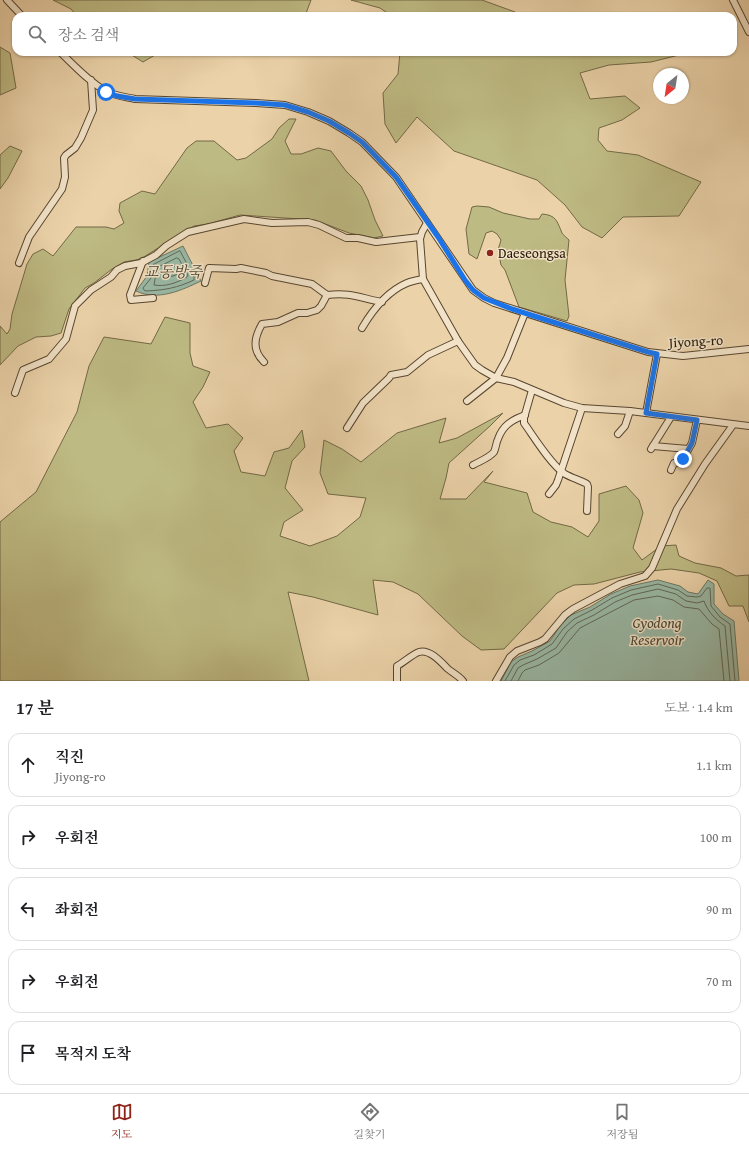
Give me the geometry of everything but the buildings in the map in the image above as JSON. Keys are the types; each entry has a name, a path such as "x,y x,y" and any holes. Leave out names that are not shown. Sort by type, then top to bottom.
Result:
{"street":[{"path":"7,0 18,12"},
{"path":"733,0 749,32"},
{"name":"Jiyong-ro","path":"64,56 106,92 117,96 135,99 285,105 308,112 329,121 362,142 396,177 473,290 494,303 657,354 687,356 749,349"},
{"path":"19,263 29,237 62,189 65,177 64,158 66,154 75,148 93,110 91,80"},
{"path":"15,393 23,370 49,359 66,339 75,306 91,290 111,277 124,266 143,261 156,255 166,246 188,232 244,219 272,223 308,222 319,225 346,238 358,238 376,242 420,237"},
{"path":"428,223 420,237 420,262 423,279 458,341 475,365 496,378 514,382 564,403 582,408 630,411 749,426"},
{"path":"143,261 130,295 131,300 153,298"},
{"path":"205,283 209,268 241,268 292,281 312,284 328,295 342,293 361,296 382,302"},
{"path":"362,328 369,316 399,287 408,282 423,279"},
{"path":"264,362 255,349 256,338 262,324 278,322 298,313 307,313 317,310 328,295"},
{"path":"467,401 496,378 507,358 525,313"},
{"path":"347,428 362,403 391,375 407,372 432,352 458,341"},
{"path":"646,413 657,354"},
{"path":"532,390 524,423 555,464 564,473 587,484 587,511"},
{"path":"549,494 556,485 582,408"},
{"path":"618,434 625,426 630,411"},
{"path":"473,465 484,460 494,452 498,438 505,425 512,420 525,415"},
{"path":"671,417 652,448 688,449"},
{"path":"671,470 674,463 681,462 692,443 697,420"},
{"path":"496,681 510,657 517,651 540,642 560,620 573,609 620,584 641,578 648,574 652,568 677,509 705,464 733,425"},
{"path":"398,681 397,666 407,661 412,655 425,652 439,659 463,681"}],"shaded area":[{"path":"53,0 311,0 306,12 74,12 71,9"},
{"path":"351,0 482,0 515,12 386,12 380,8"},
{"path":"0,47 10,53 16,88 0,95"},
{"path":"133,56 153,56 143,62"},
{"path":"400,56 675,56 651,62 609,65 580,73 590,99 625,96 640,108 622,120 599,128 598,140 607,151 638,155 701,182 679,216 623,217 602,238 582,227 565,205 537,180 454,151 417,117 396,143 385,124 383,93 398,74"},
{"path":"289,119 296,119 285,141 291,154 301,154 318,148 331,151 346,171 361,186 383,236 374,238 349,233 315,220 240,215 208,224 194,226 142,258 124,262 85,288 69,309 61,333 51,336 36,337 18,346 0,365 0,326 7,334 10,329 12,314 27,264 33,254 43,249 53,256 76,227 106,227 114,229 124,223 119,211 120,203 142,191 155,194 187,148 196,141 214,141 237,160 246,158 272,139 279,128"},
{"path":"10,146 22,151 8,178 0,189 0,155"},
{"path":"472,207 489,207 503,213 530,219 539,219 542,214 555,219 563,234 569,240 565,280 569,316 567,321 519,307 505,270 501,265 498,250 501,240 497,234 492,231 486,233 477,259 469,254 466,229"},
{"path":"165,317 190,323 190,353 193,366 210,372 203,387 193,402 206,428 228,424 243,438 234,451 241,472 265,476 274,452 289,448 302,430 305,447 292,461 285,488 303,510 284,522 280,536 310,546 337,536 360,517 366,498 328,494 320,473 324,440 342,449 361,462 397,433 446,418 439,443 457,438 503,413 449,463 440,499 466,499 493,471 484,482 527,493 533,512 551,522 572,527 588,537 599,521 599,494 626,486 639,500 643,513 633,548 642,560 661,546 676,545 679,556 695,563 721,568 736,576 749,575 749,622 743,606 729,606 717,581 699,573 671,569 640,572 594,584 574,585 557,593 504,649 481,650 462,636 418,594 393,582 373,580 378,615 313,597 288,592 309,681 0,681 0,522 36,492 77,412 89,366 104,337 151,344"}],"water":[{"name":"교동방죽","path":"183,246 201,281 169,294 152,295 136,291 147,276 149,262"},
{"name":"Gyodong Reservoir","path":"658,580 680,586 688,592 698,594 708,580 714,584 714,604 723,614 734,621 739,681 501,681 511,662 550,641 560,626 571,615 590,607 611,594 630,586"}],"place":[{"name":"Daeseongsa","path":"490,253"}],"route":[{"path":"106,92 117,96 135,99 285,105 308,112 329,121 349,133 362,142 396,177 438,237 465,280 473,290 484,298 494,303 546,320 657,354 646,413 697,420 692,443 683,459"}]}
